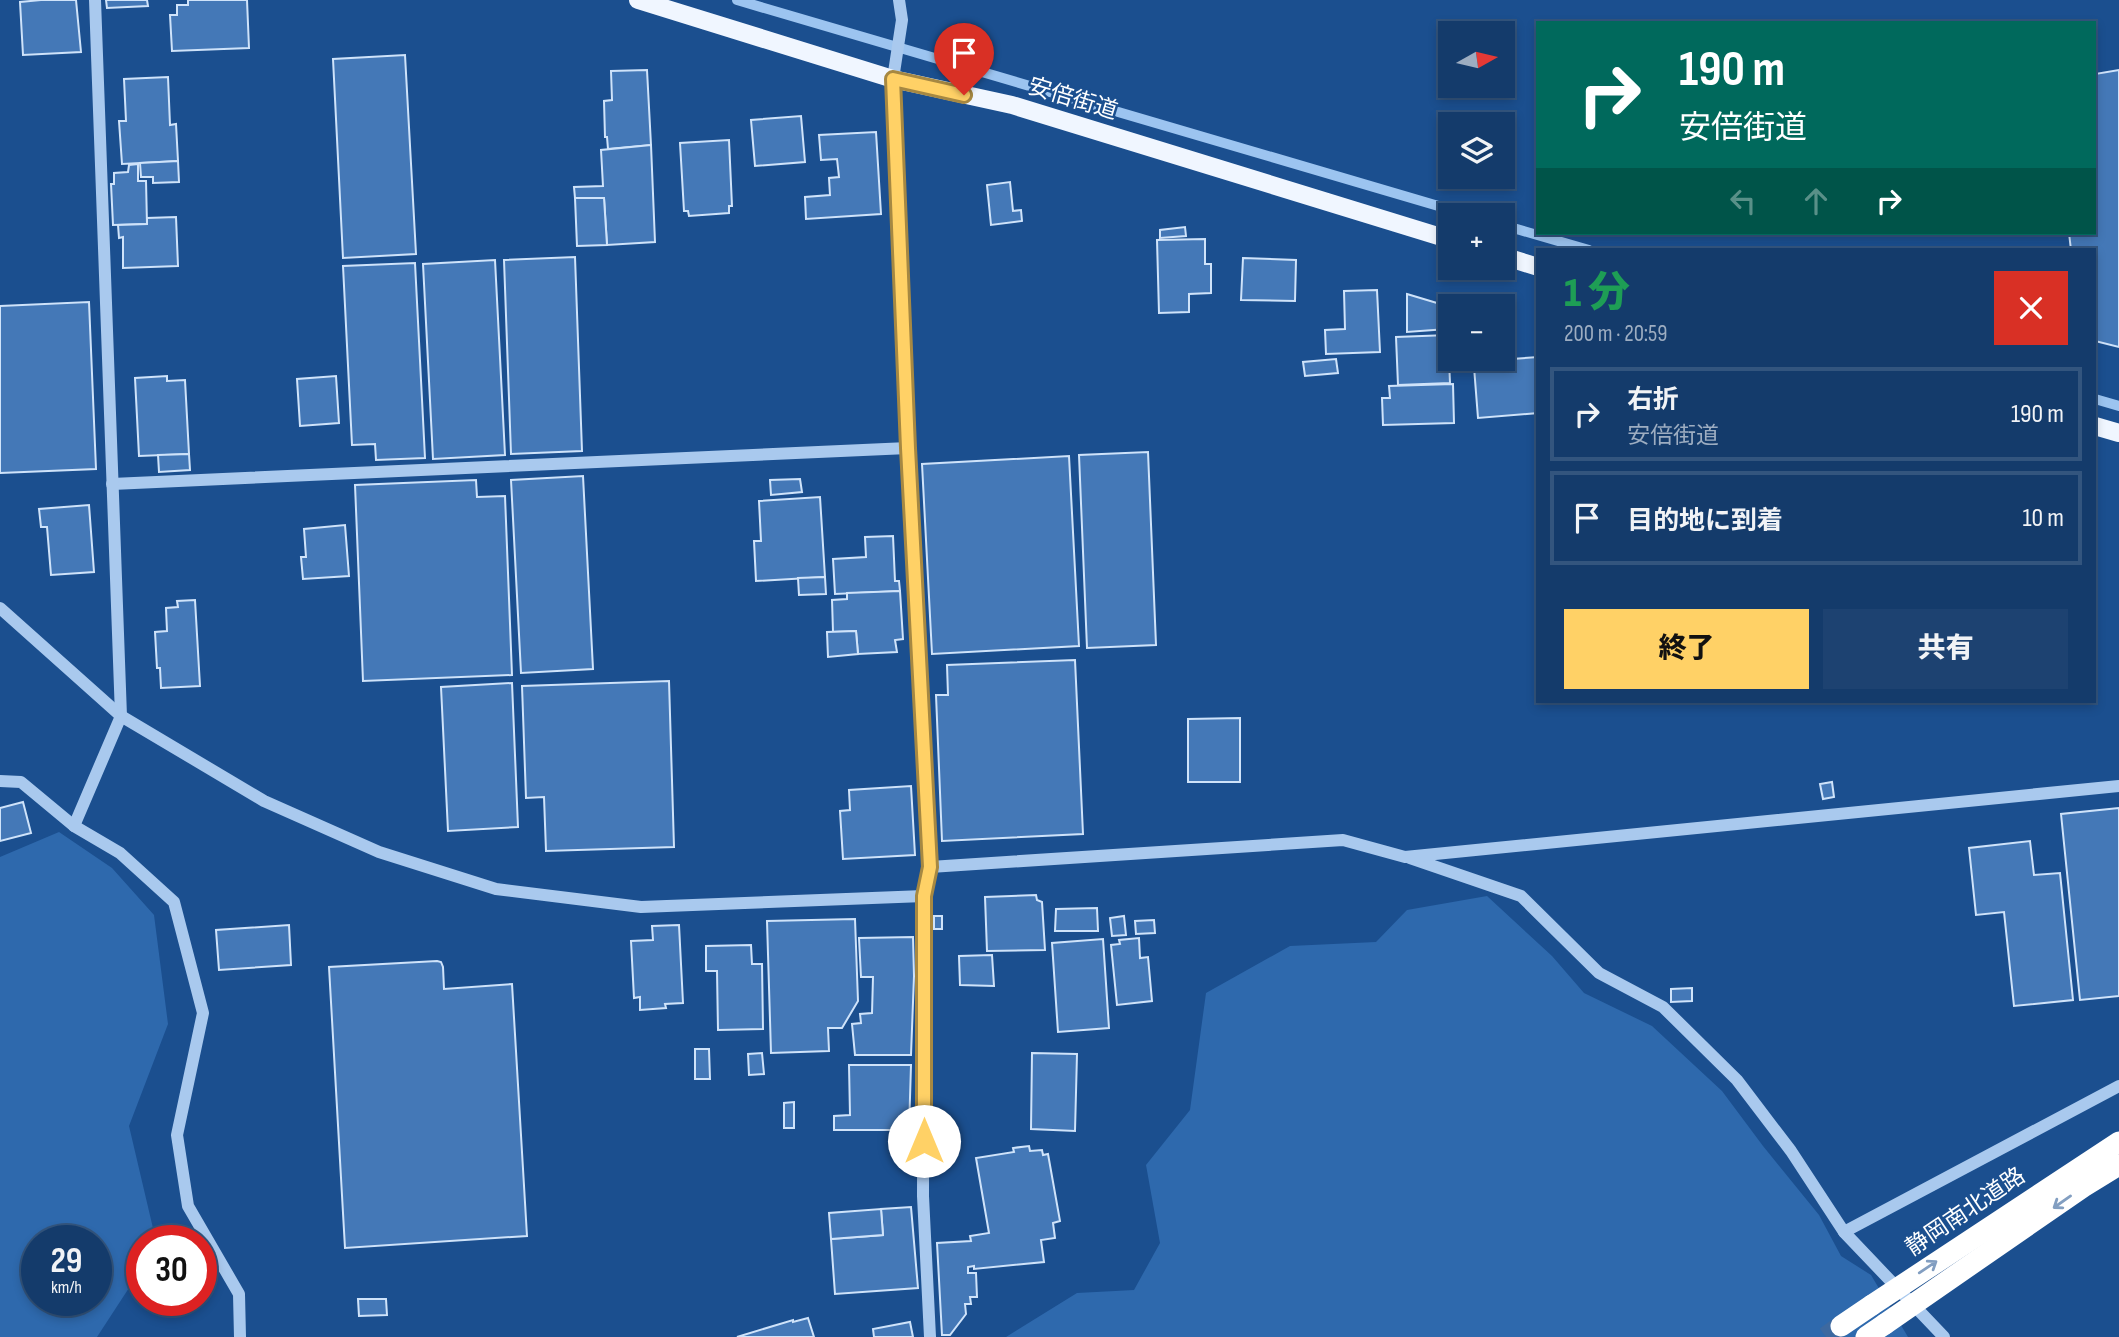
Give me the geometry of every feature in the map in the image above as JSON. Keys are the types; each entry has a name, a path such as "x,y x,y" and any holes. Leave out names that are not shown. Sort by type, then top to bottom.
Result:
{"highway":[{"name":"静岡南北道路","path":"1841,1326 2119,1142"},
{"name":"静岡南北道路","path":"1866,1337 2119,1165"}],"main road":[{"name":"安倍街道","path":"638,0 893,79 1012,105 1438,236"},
{"path":"1515,260 1536,266"},
{"path":"2096,426 2119,433"}],"street":[{"path":"74,826 121,716 95,0"},
{"path":"899,0 902,20 893,79 908,448 930,867 924,896 923,1196 930,1337"},
{"path":"112,484 908,448"},
{"path":"0,608 121,716 264,801 379,852 496,889 641,908 924,896"},
{"path":"0,780 21,782 74,826 120,853 174,902 203,1013 177,1135 188,1206 239,1294 240,1337"},
{"path":"1405,857 2119,786"},
{"path":"930,867 1343,840 1405,857 1521,896 1598,973 1663,1007 1737,1080 1791,1151 1844,1232 1944,1337"},
{"path":"1844,1232 2119,1087"}],"shaded area":[{"path":"59,832 112,868 154,915 168,1024 129,1126 152,1225 126,1225 126,1293 112,1314 112,1225 21,1225 21,1316 111,1316 97,1337 0,1337 0,857"},
{"path":"1487,896 1552,956 1584,993 1652,1026 1722,1091 1819,1215 1841,1256 1871,1275 1908,1337 1006,1337 1077,1293 1134,1290 1160,1243 1146,1165 1190,1110 1206,993 1290,946 1376,942 1407,910"}],"building":[{"path":"76,0 81,52 23,55 20,2"},
{"path":"106,0 147,0 148,6 107,8"},
{"path":"188,0 247,0 249,48 172,51 170,15 177,15 177,5 188,5"},
{"path":"405,55 416,254 343,258 333,59"},
{"path":"647,70 651,145 608,149 604,101 612,100 611,71"},
{"path":"2119,70 2119,347 2096,341 2096,248 2071,248 2069,235 2096,235 2096,74"},
{"path":"168,77 170,125 176,124 178,161 122,164 119,121 126,121 124,79"},
{"path":"801,116 805,162 755,166 751,120"},
{"path":"876,132 881,214 806,219 805,197 830,195 829,178 839,177 837,159 821,160 819,135"},
{"path":"729,140 732,206 729,206 729,213 689,216 688,211 684,211 680,143"},
{"path":"651,145 655,242 607,245 604,198 575,198 574,187 603,186 601,150"},
{"path":"178,161 179,182 153,183 153,177 141,177 140,163"},
{"path":"138,164 138,181 146,181 147,224 113,225 111,184 114,184 114,173 128,172 129,165"},
{"path":"1010,182 1013,211 1021,210 1022,221 991,225 987,185"},
{"path":"575,198 604,198 607,245 577,246"},
{"path":"176,217 178,266 123,268 123,237 119,238 118,225 147,224 147,218"},
{"path":"1185,227 1186,236 1160,238 1160,230"},
{"path":"1205,239 1205,264 1211,264 1211,293 1189,294 1189,312 1159,313 1157,240"},
{"path":"575,257 582,451 511,454 504,260"},
{"path":"1243,258 1296,260 1295,301 1241,300"},
{"path":"495,260 505,455 433,459 423,264"},
{"path":"415,263 425,458 376,460 375,444 352,445 343,266"},
{"path":"1377,290 1380,352 1326,354 1325,330 1345,329 1344,291"},
{"path":"1407,294 1438,303 1438,330 1407,332"},
{"path":"89,302 96,469 0,473 0,306"},
{"path":"1438,335 1438,371 1450,371 1450,383 1398,385 1396,337"},
{"path":"1536,357 1536,413 1478,418 1474,371 1515,371 1515,359"},
{"path":"1336,359 1338,373 1305,376 1303,362"},
{"path":"167,376 167,381 185,380 189,454 139,456 135,378"},
{"path":"336,376 339,423 300,426 297,379"},
{"path":"1453,384 1454,423 1383,425 1382,398 1390,398 1389,386"},
{"path":"1148,452 1156,645 1087,648 1079,455"},
{"path":"189,454 190,470 159,472 158,455"},
{"path":"1069,456 1079,646 932,654 922,464"},
{"path":"583,476 593,669 521,673 511,480"},
{"path":"800,479 802,492 771,495 770,480"},
{"path":"476,480 477,497 505,496 512,675 363,681 355,485"},
{"path":"820,497 825,577 756,581 754,541 761,541 759,501"},
{"path":"89,505 94,572 51,575 47,527 41,527 39,509"},
{"path":"345,525 349,576 303,579 301,557 306,557 304,529"},
{"path":"893,536 895,581 899,581 900,591 835,594 833,559 866,557 865,537"},
{"path":"825,577 826,594 799,595 798,578"},
{"path":"900,591 903,639 895,640 897,652 858,654 856,631 833,632 832,600 847,599 847,593"},
{"path":"195,600 200,686 161,688 155,632 167,631 166,608 178,607 177,601"},
{"path":"856,631 858,654 828,657 827,632"},
{"path":"1075,660 1083,834 942,841 936,695 948,695 947,665"},
{"path":"669,681 674,847 546,851 544,797 526,798 522,686"},
{"path":"512,683 518,827 448,831 441,687"},
{"path":"1240,718 1240,782 1188,782 1188,719"},
{"path":"1832,782 1834,797 1823,799 1820,784"},
{"path":"911,786 915,855 843,859 840,811 850,810 849,790"},
{"path":"23,802 31,833 0,841 0,808"},
{"path":"2119,808 2119,996 2080,1000 2061,814"},
{"path":"2030,841 2034,875 2060,873 2073,1000 2014,1006 2004,912 1976,915 1969,848"},
{"path":"1036,895 1037,900 1042,902 1045,950 987,951 985,897"},
{"path":"1097,908 1098,931 1055,931 1056,909"},
{"path":"934,916 942,916 942,929 934,929"},
{"path":"1124,916 1126,935 1112,936 1110,918"},
{"path":"855,919 858,1001 842,1028 828,1028 829,1051 771,1053 767,921"},
{"path":"1154,920 1155,933 1136,934 1135,921"},
{"path":"289,925 291,965 219,970 216,930"},
{"path":"679,925 683,1003 665,1004 666,1008 640,1010 640,997 634,998 631,941 653,940 652,926"},
{"path":"913,937 911,1055 855,1055 852,1024 861,1023 860,1014 872,1013 873,977 861,977 859,938"},
{"path":"1139,938 1140,958 1148,957 1152,1001 1117,1005 1111,945 1120,944 1119,940"},
{"path":"1103,939 1109,1028 1058,1032 1052,943"},
{"path":"751,945 752,964 762,964 763,1029 718,1030 717,971 706,971 706,946"},
{"path":"992,955 994,986 960,985 959,956"},
{"path":"441,962 443,967 444,989 512,984 527,1236 345,1248 329,967"},
{"path":"1692,988 1692,1001 1671,1002 1671,989"},
{"path":"695,1049 709,1049 710,1079 695,1079"},
{"path":"762,1053 764,1074 749,1075 748,1054"},
{"path":"1032,1053 1077,1054 1075,1131 1031,1129"},
{"path":"849,1065 911,1065 909,1130 834,1130 834,1116 850,1115"},
{"path":"794,1102 794,1128 784,1128 784,1103"},
{"path":"1029,1146 1030,1151 1042,1150 1043,1155 1048,1154 1060,1221 1053,1223 1055,1238 1041,1240 1044,1262 974,1269 974,1266 968,1267 968,1273 976,1273 977,1297 970,1297 971,1304 965,1304 966,1314 950,1335 942,1335 937,1243 971,1241 970,1236 989,1233 976,1158 1014,1152 1013,1148"},
{"path":"911,1207 918,1288 835,1294 831,1239 883,1235 881,1209"},
{"path":"881,1209 883,1235 831,1239 829,1213"},
{"path":"358,1299 386,1299 387,1315 359,1316"},
{"path":"808,1318 814,1337 737,1337 793,1320"},
{"path":"910,1322 913,1337 874,1337 873,1329"}],"waterway":[{"path":"737,0 1438,206"},
{"path":"1515,228 1536,235"},
{"path":"1537,235 1582,248"},
{"path":"2096,399 2119,406"}],"tunnel":[{"path":"1826,1337 1841,1326"}],"route":[{"path":"924,1141 924,896 930,867 908,448 893,79 964,95"}]}
